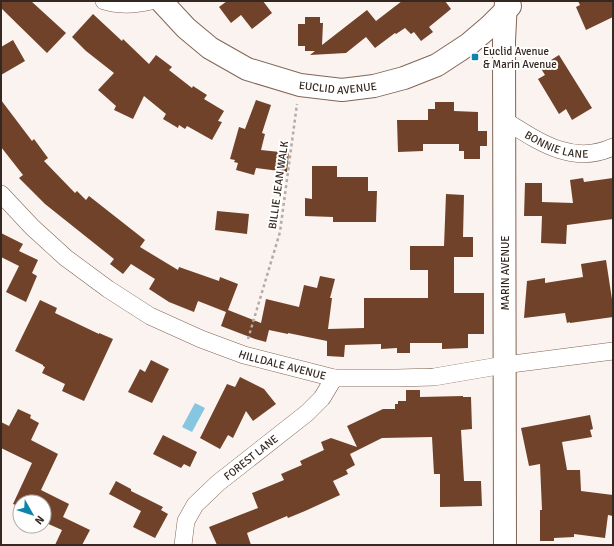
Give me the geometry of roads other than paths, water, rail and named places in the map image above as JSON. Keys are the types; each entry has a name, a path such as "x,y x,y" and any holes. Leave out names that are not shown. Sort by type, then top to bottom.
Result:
{"street":[{"path":"104,1 123,5 138,4 150,1"},
{"name":"EUCLID AVENUE","path":"161,1 186,28 210,48 247,69 300,85 342,90 374,86 404,78 437,65 469,44 509,4"},
{"name":"MARIN AVENUE","path":"505,545 504,120 509,4"},
{"name":"BONNIE LANE","path":"504,120 551,147 567,152 584,154 607,150 613,147"},
{"name":"HILLDALE AVENUE","path":"1,194 32,227 66,258 108,289 150,316 201,339 244,355 334,378 434,377 504,365 613,351"},
{"name":"FOREST LANE","path":"183,545 186,521 195,505 218,483 306,413 322,398 334,378"}],"water":[{"path":"195,403 205,408 192,432 182,427"}],"place":[{"name":"Euclid Avenue & Marin Avenue","path":"475,57"}]}
